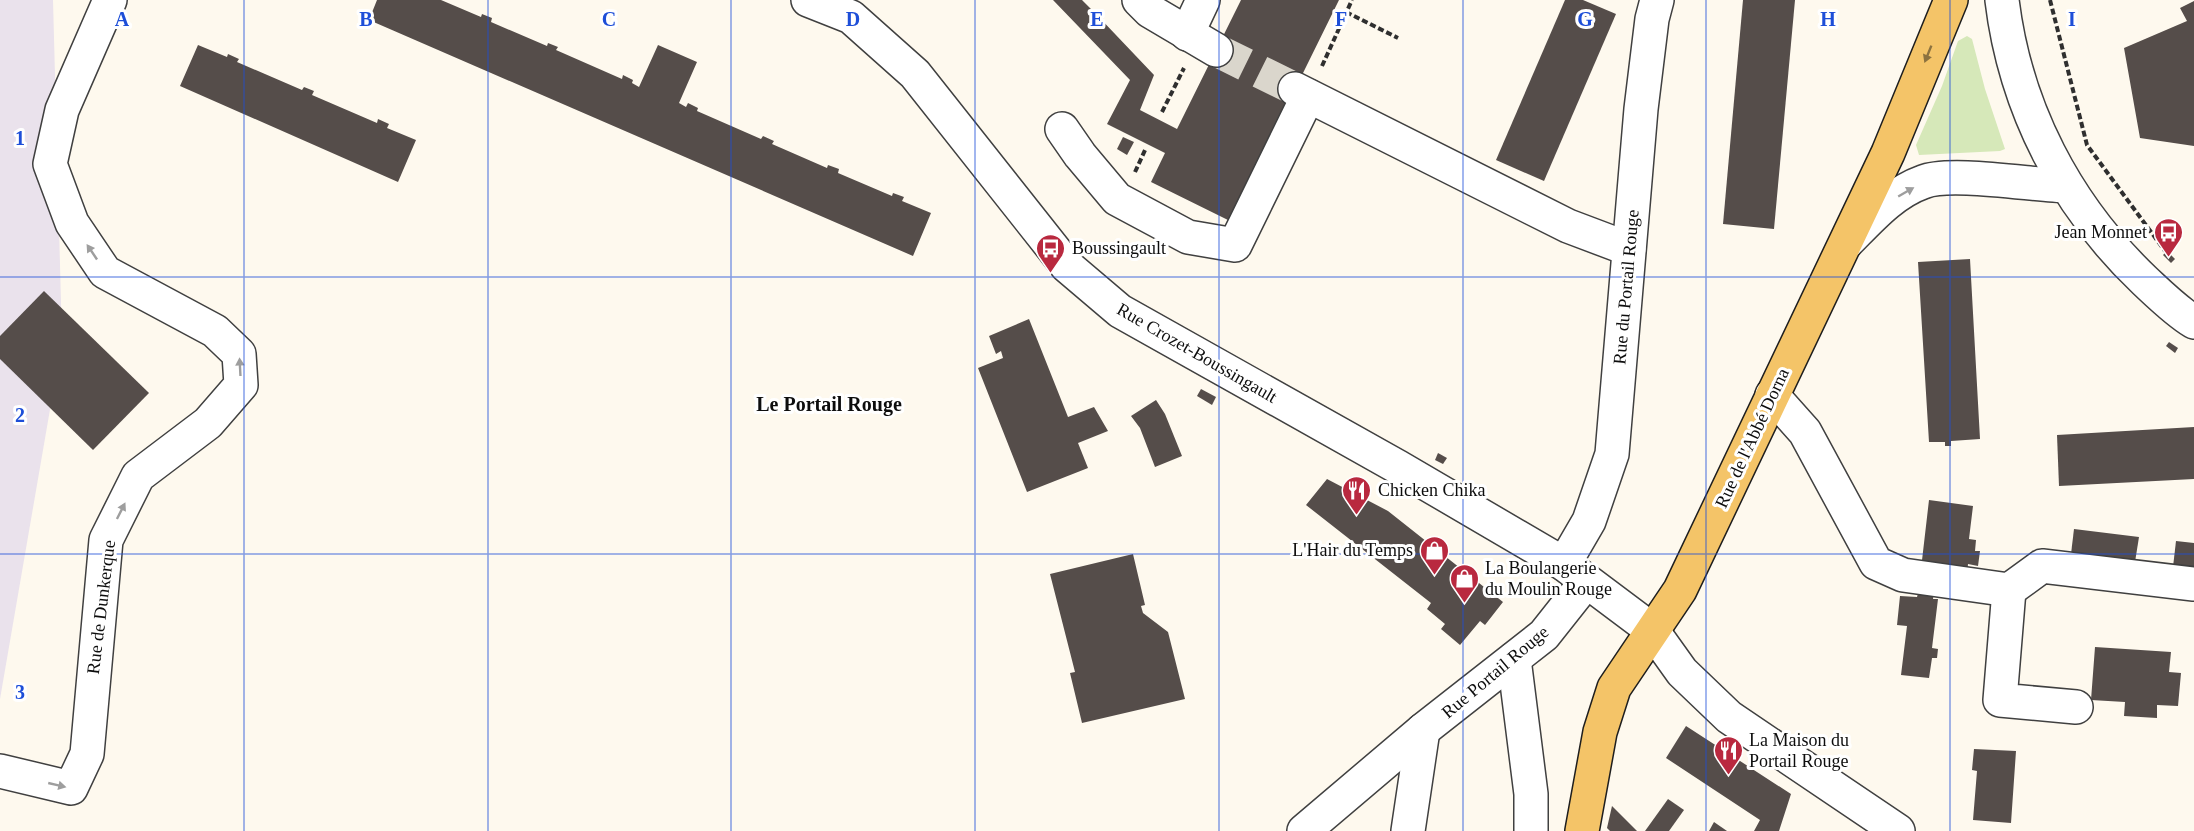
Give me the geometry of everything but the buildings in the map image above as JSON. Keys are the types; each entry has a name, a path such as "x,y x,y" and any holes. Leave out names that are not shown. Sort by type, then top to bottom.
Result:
{"main road":[{"name":"Rue de l'Abbé Dorna","path":"1582,831 1600,732 1614,688 1680,590 1888,153 1951,0"}],"street":[{"name":"Rue de Dunkerque","path":"0,771 71,788 87,754 106,540 138,476 208,423 241,385 239,354 215,331 105,272 72,223 50,164 62,110 110,0"},
{"name":"Rue Crozet-Boussingault","path":"808,0 851,17 915,74 1067,266 1120,311 1398,467 1575,573 1652,630 1682,672 1729,717 1898,831"},
{"path":"1139,0 1150,11 1200,42 1203,0"},
{"name":"Rue du Portail Rouge","path":"1575,573 1589,521 1612,454 1641,109 1657,0"},
{"path":"2002,0 2024,98 2066,186 2085,214 2117,252 2150,286 2194,322"},
{"path":"1062,129 1080,156 1117,199 1188,237 1235,245 1301,93 1568,226 1629,249"},
{"name":"Rue de l'Abbé Dorna","path":"1846,243 1886,203 1924,181 1958,178 2066,186"},
{"path":"1772,395 1805,432 1876,563 1903,575 2009,590 2042,566 2194,584"},
{"name":"Rue Portail Rouge","path":"1304,831 1423,730 1544,634 1575,573"},
{"path":"2009,590 2000,700 2076,707"},
{"path":"1514,659 1531,794 1531,831"},
{"name":"Rue Portail Rouge","path":"1408,831 1423,730"}],"path":[{"path":"1324,61 1352,0"},
{"path":"2050,0 2087,146 2169,256"},
{"path":"1346,12 1398,38"},
{"path":"1162,112 1200,42"},
{"path":"1132,179 1146,148"}],"shaded area":[{"path":"0,0 53,0 62,340 0,699"}],"green space":[{"path":"1967,36 1972,39 1985,89 2005,149 1919,155 1916,145 1942,86 1958,41"}],"tunnel":[{"path":"1216,50 1295,89"}],"place":[{"name":"Jean Monnet","path":"2168,258"},
{"name":"Boussingault","path":"1051,274"},
{"name":"Chicken Chika","path":"1357,516"},
{"name":"L'Hair du Temps","path":"1434,576"},
{"name":"La Boulangerie du Moulin Rouge","path":"1464,604"},
{"name":"La Maison du Portail Rouge","path":"1728,776"}],"district":[{"name":"Le Portail Rouge","path":"829,404"}]}
